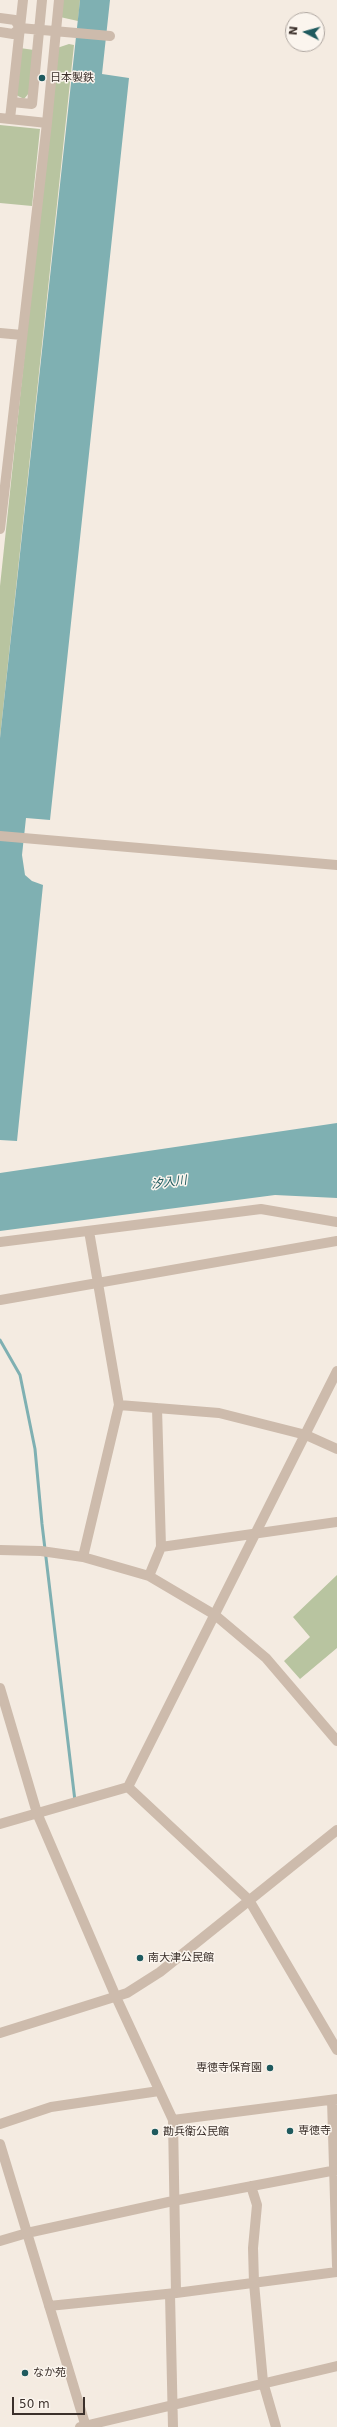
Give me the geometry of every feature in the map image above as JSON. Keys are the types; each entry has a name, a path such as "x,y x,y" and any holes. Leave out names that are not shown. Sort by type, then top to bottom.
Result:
{"street":[{"path":"23,0 12,102 5,118 47,123"},
{"path":"12,102 32,104 42,0"},
{"path":"0,529 47,123 59,0"},
{"path":"0,18 15,20 20,28"},
{"path":"0,32 13,34 20,28 110,36"},
{"path":"0,333 22,335"},
{"path":"0,836 337,865"},
{"path":"0,1242 261,1209 337,1222"},
{"path":"83,1557 119,1406 89,1230"},
{"path":"0,1300 337,1241"},
{"path":"0,1824 128,1787 337,1371"},
{"path":"119,1406 219,1413 306,1435 337,1449"},
{"path":"149,1576 161,1547 157,1408"},
{"path":"161,1547 255,1535 337,1522"},
{"path":"0,1550 42,1551 83,1557 149,1576 215,1614 266,1658 337,1741"},
{"path":"0,1688 36,1813 116,1997 173,2120 173,2427"},
{"path":"128,1787 249,1900 337,2050"},
{"path":"0,2033 127,1993 160,1972 337,1830"},
{"path":"0,2124 51,2108 159,2091"},
{"path":"173,2120 334,2099 337,2266"},
{"path":"0,2144 50,2306 84,2426 172,2406 262,2382 337,2366"},
{"path":"0,2241 27,2233 174,2201 335,2170"},
{"path":"251,2186 257,2205 254,2248 254,2283 262,2382 276,2427"},
{"path":"50,2306 173,2293 337,2272"}],"green space":[{"path":"62,0 80,0 78,21 60,17"},
{"path":"69,44 74,45 0,738 0,586 57,48"},
{"path":"20,48 34,50 29,93 24,99 16,95"},
{"path":"0,125 40,129 32,206 0,203"},
{"path":"337,1575 337,1648 300,1679 284,1661 310,1637 293,1617"}],"water":[{"path":"80,0 110,0 102,74 129,78 50,820 26,818 22,855 25,875 32,881 43,885 17,1141 0,1140 0,738"},
{"name":"汐入川","path":"337,1123 337,1198 275,1195 0,1231 0,1173"}],"waterway":[{"path":"0,1340 20,1375 35,1449 42,1524 75,1801"}],"place":[{"name":"日本製鉄","path":"42,78"},
{"name":"南大津公民館","path":"140,1958"},
{"name":"専徳寺保育園","path":"270,2068"},
{"name":"専徳寺","path":"290,2131"},
{"name":"勘兵衛公民館","path":"155,2132"},
{"name":"なか苑","path":"25,2373"}]}
